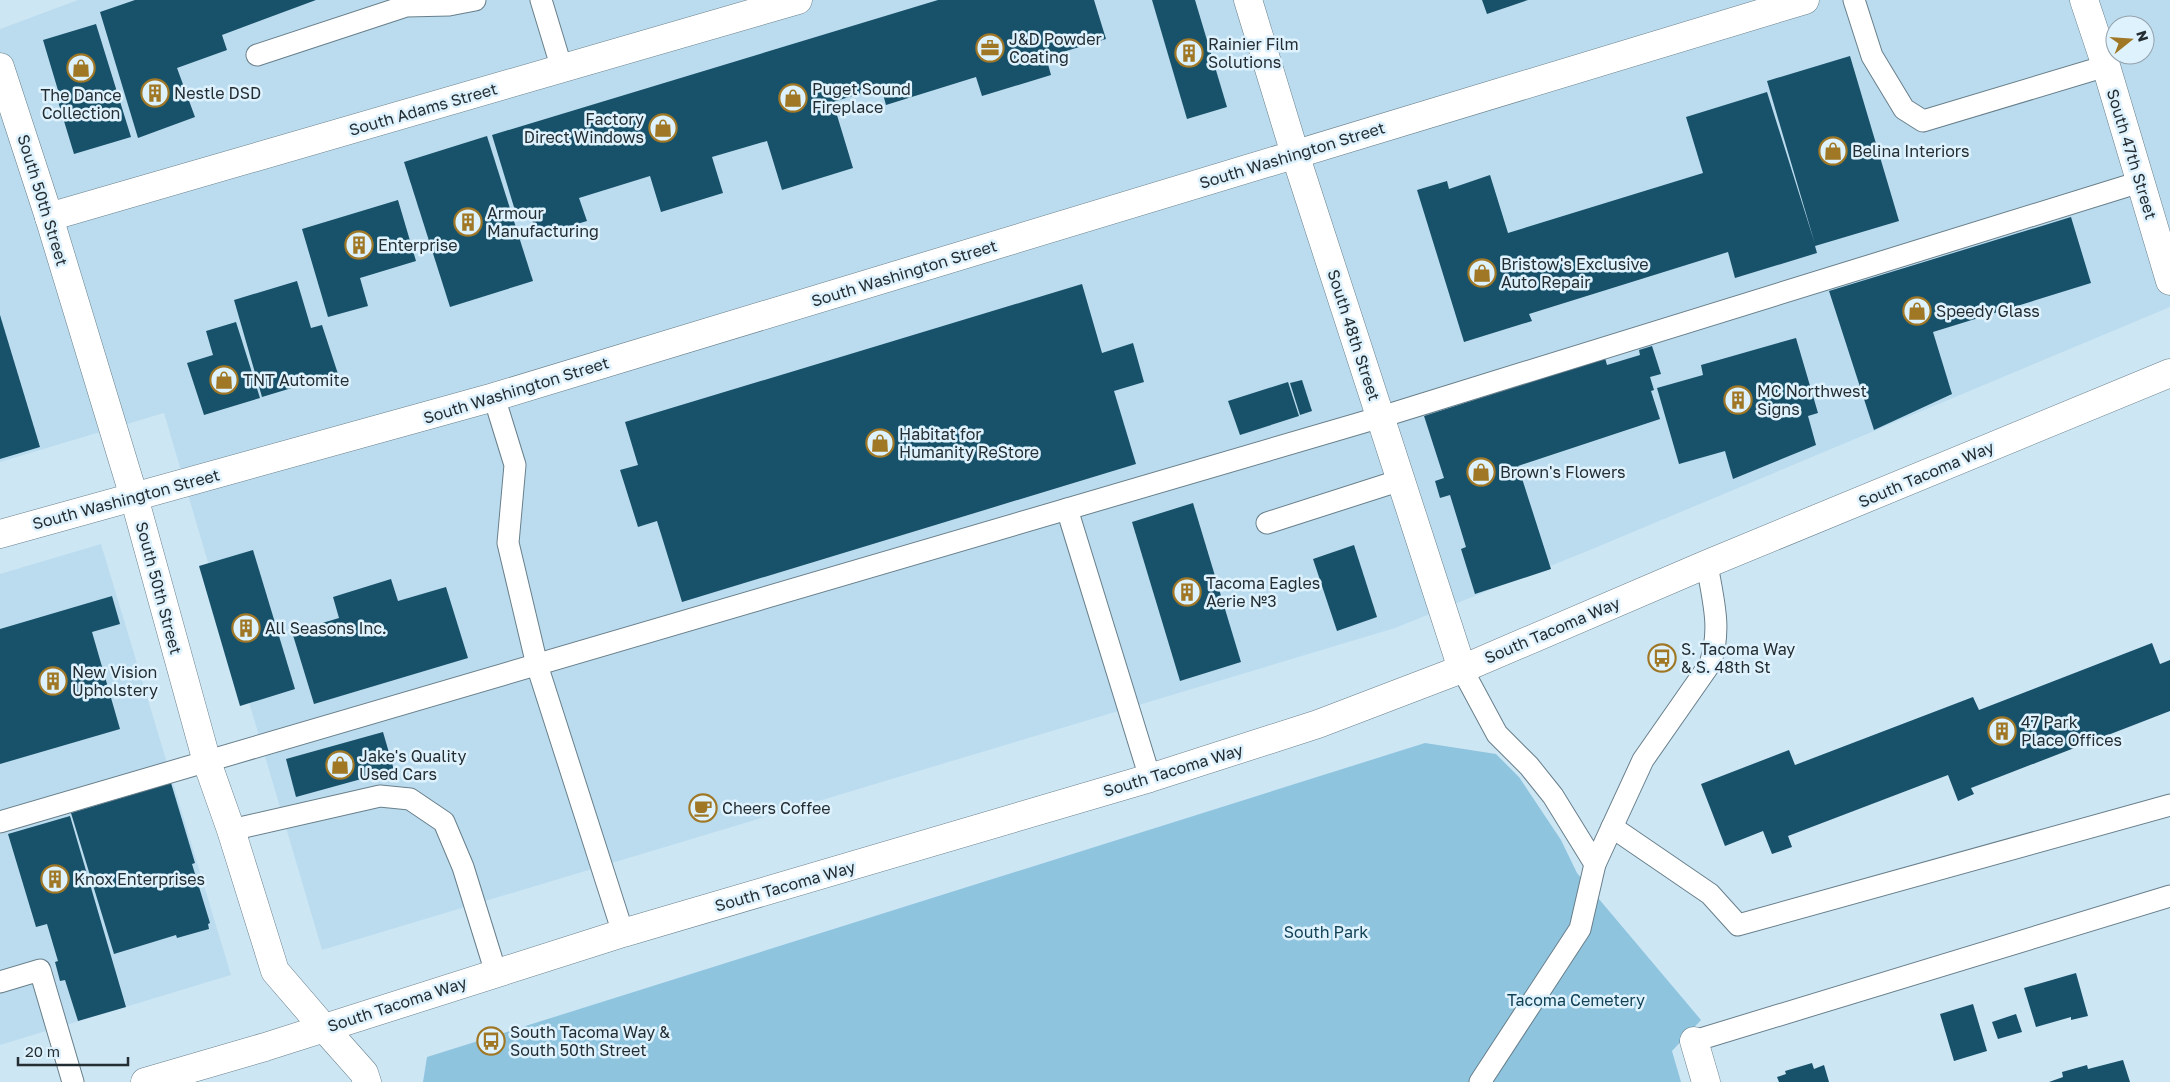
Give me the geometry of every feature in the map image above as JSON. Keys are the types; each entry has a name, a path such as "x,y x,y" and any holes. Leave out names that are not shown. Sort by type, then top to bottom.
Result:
{"street":[{"name":"South Adams Street","path":"49,218 798,0"},
{"name":"South 48th Street","path":"1248,0 1295,154 1462,669"},
{"name":"South Washington Street","path":"0,534 494,398 1805,0"},
{"name":"South 47th Street","path":"2084,0 2106,66 2170,280"},
{"name":"South 50th Street","path":"0,67 49,218 134,497 207,762 276,971 364,1073 367,1082"},
{"name":"South Tacoma Way","path":"145,1082 324,1028 623,933 1150,778 1318,724 1462,669 1708,564 2170,373"},
{"path":"1694,1041 1706,1082"}],"lane":[{"path":"257,55 406,6 449,5 475,0"},
{"path":"541,0 562,69"},
{"path":"1854,0 1872,56 1904,109 1923,121 2106,66"},
{"path":"0,822 1381,417 2140,182"},
{"path":"494,398 515,465 508,543 537,665 623,933"},
{"path":"1267,523 1401,480"},
{"path":"1067,510 1150,778"},
{"path":"1480,1082 1580,929 1595,864 1644,760 1710,664 1716,647 1717,626 1708,564"},
{"path":"1462,669 1496,734 1528,766 1553,796 1595,864"},
{"path":"231,830 380,796 410,799 444,822 463,867 496,973"},
{"path":"1612,827 1710,894 1738,925 2170,804"},
{"path":"1694,1041 2170,896"},
{"path":"0,982 40,970 73,1082"}],"shaded area":[{"path":"78,0 2170,0 2170,307 1590,550 1395,628 322,950 164,413 0,462 0,29"},
{"path":"101,544 231,975 0,1045 0,574"}],"green space":[{"name":"South Park","path":"1425,743 1496,754 1519,777 1561,840 1577,873 1701,1020 1672,1051 1681,1082 423,1082 427,1057"}],"building":[{"name":"Nestle DSD","path":"135,0 316,0 222,35 227,50 177,68 195,117 138,138 100,12"},
{"path":"938,0 1094,0 1106,39 1046,57 1051,75 982,96 976,77 886,105 881,87 833,102 853,168 782,190 767,141 712,157 723,193 661,212 650,176 579,198 587,221 537,236 530,213 517,217 492,135"},
{"name":"Rainier Film Solutions","path":"1152,0 1195,0 1227,107 1187,119"},
{"path":"1482,0 1528,0 1487,14"},
{"name":"The Dance Collection","path":"96,24 131,137 74,154 57,98 60,97 43,40"},
{"path":"1850,56 1899,221 1815,246 1817,253 1735,278 1728,252 1529,314 1532,321 1464,342 1417,190 1447,181 1449,189 1490,175 1508,233 1703,173 1686,117 1767,92 1815,244 1767,81"},
{"name":"Armour Manufacturing","path":"487,136 533,281 450,307 404,162"},
{"name":"Enterprise","path":"398,200 416,261 360,278 368,306 328,317 302,229"},
{"name":"Speedy Glass","path":"2071,217 2091,283 1933,332 1952,394 1874,430 1829,291"},
{"path":"297,281 311,328 322,325 338,374 262,397 234,300"},
{"name":"Habitat for Humanity ReStore","path":"1082,284 1102,353 1133,343 1144,382 1114,391 1136,464 682,602 657,521 638,527 620,470 638,465 625,422"},
{"path":"0,315 40,447 0,459"},
{"name":"TNT Automite","path":"236,322 260,398 204,415 187,363 213,355 206,331"},
{"name":"MC Northwest Signs","path":"1796,338 1818,413 1808,416 1816,445 1733,479 1725,451 1679,464 1657,388 1703,375 1701,365"},
{"name":"Brown's Flowers","path":"1652,346 1661,374 1650,377 1654,390 1651,391 1660,419 1518,466 1551,569 1475,594 1461,549 1466,547 1450,495 1440,498 1435,481 1444,478 1424,416 1605,358 1607,365 1640,355 1639,350"},
{"path":"1302,380 1312,411 1300,415 1290,383"},
{"path":"1288,382 1299,416 1240,435 1228,401"},
{"name":"Tacoma Eagles Aerie №3","path":"1193,503 1241,662 1180,681 1132,522"},
{"path":"1354,545 1377,617 1337,631 1313,559"},
{"name":"All Seasons Inc.","path":"253,550 295,689 240,706 199,566"},
{"path":"391,579 398,601 446,587 468,658 314,704 292,632 339,618 333,597"},
{"name":"New Vision Upholstery","path":"112,596 120,624 92,632 120,729 0,764 0,629"},
{"name":"47 Park Place Offices","path":"2152,643 2160,664 2170,660 2170,711 1971,788 1974,794 1958,801 1948,775 1788,836 1792,847 1772,854 1763,831 1725,846 1701,784 1789,750 1795,765 1973,697 1979,710"},
{"name":"Jake's Quality Used Cars","path":"383,732 394,770 296,797 286,759"},
{"path":"171,783 195,863 192,864 210,923 208,924 209,929 177,938 176,935 114,954 71,813"},
{"name":"Cheers Coffee","path":"712,798 716,812 694,819 689,805"},
{"name":"Knox Enterprises","path":"70,816 126,1007 78,1021 65,980 60,981 55,962 58,961 47,924 36,927 8,834"},
{"path":"2076,973 2088,1016 2071,1020 2071,1017 2036,1027 2024,988"},
{"path":"1973,1004 1987,1051 1954,1061 1940,1014"},
{"path":"2016,1014 2022,1032 1998,1039 1992,1022"},
{"path":"2123,1060 2130,1082 2049,1082 2063,1077 2062,1072 2087,1065 2088,1069"},
{"path":"1812,1063 1814,1069 1824,1065 1829,1082 1779,1082 1777,1077 1786,1074 1785,1071"}],"place":[{"name":"J&D Powder Coating","path":"990,48"},
{"name":"Rainier Film Solutions","path":"1189,53"},
{"name":"The Dance Collection","path":"81,68"},
{"name":"Nestle DSD","path":"155,93"},
{"name":"Puget Sound Fireplace","path":"793,98"},
{"name":"Factory Direct Windows","path":"663,128"},
{"name":"Belina Interiors","path":"1833,151"},
{"name":"Armour Manufacturing","path":"468,222"},
{"name":"Enterprise","path":"359,245"},
{"name":"Bristow's Exclusive Auto Repair","path":"1482,273"},
{"name":"Speedy Glass","path":"1917,311"},
{"name":"TNT Automite","path":"224,380"},
{"name":"MC Northwest Signs","path":"1738,400"},
{"name":"Habitat for Humanity ReStore","path":"880,443"},
{"name":"Brown's Flowers","path":"1481,472"},
{"name":"Tacoma Eagles Aerie №3","path":"1187,592"},
{"name":"All Seasons Inc.","path":"246,628"},
{"name":"S. Tacoma Way & S. 48th St","path":"1662,658"},
{"name":"New Vision Upholstery","path":"53,681"},
{"name":"47 Park Place Offices","path":"2002,731"},
{"name":"Jake's Quality Used Cars","path":"340,765"},
{"name":"Cheers Coffee","path":"703,808"},
{"name":"Knox Enterprises","path":"55,879"},
{"name":"South Tacoma Way & South 50th Street","path":"491,1041"}],"park label":[{"name":"Tacoma Cemetery","path":"1576,1000"}]}
